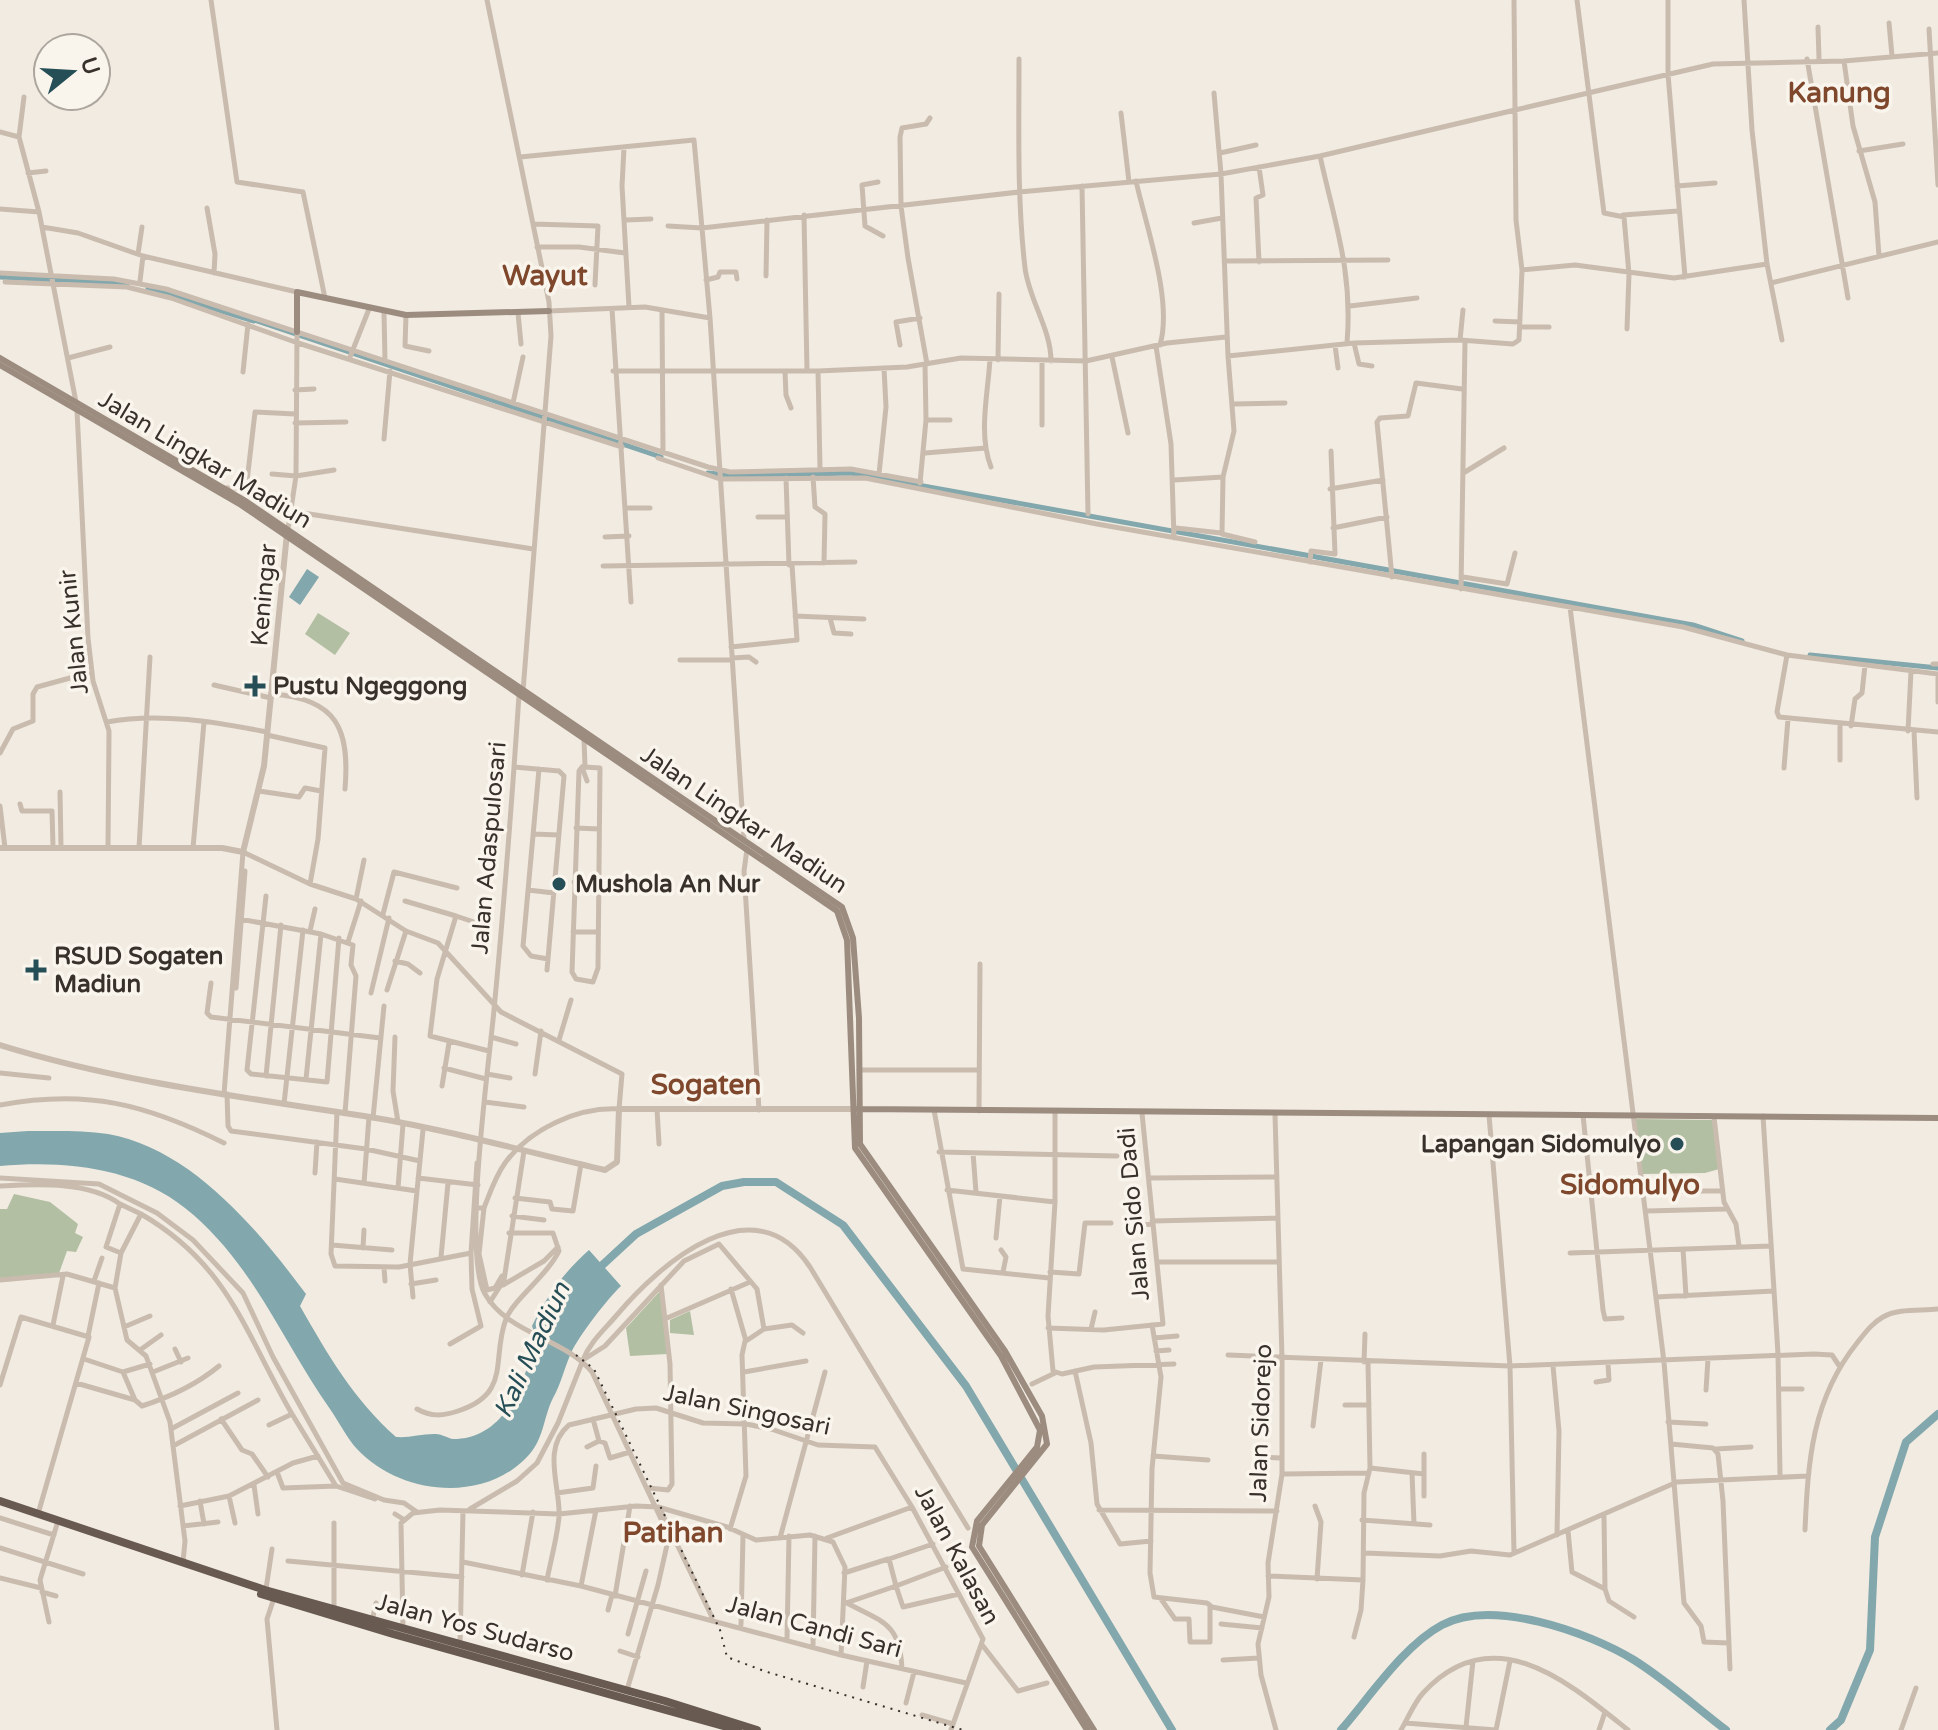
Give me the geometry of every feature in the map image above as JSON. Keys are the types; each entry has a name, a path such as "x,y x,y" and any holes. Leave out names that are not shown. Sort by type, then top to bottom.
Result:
{"highway":[{"name":"Jalan Yos Sudarso","path":"0,1501 286,1598 738,1730"},
{"name":"Jalan Yos Sudarso","path":"183,1563 192,1570 274,1598 334,1609 460,1644 517,1664 626,1691 757,1730"}],"main road":[{"path":"296,336 297,292 384,313 406,315 549,311"},
{"name":"Jalan Lingkar Madiun","path":"0,358 77,407"},
{"name":"Jalan Lingkar Madiun","path":"0,365 224,490 830,904 842,919 847,940 858,1137 864,1152 956,1278 964,1295"},
{"name":"Jalan Lingkar Madiun","path":"521,693 584,739 831,896 848,917 859,1018 859,1070 853,1140 860,1156 1005,1351 1042,1416 1048,1435 973,1531 972,1547 1094,1730"},
{"path":"855,1108 1938,1118"},
{"name":"Jalan Lingkar Madiun","path":"1074,1703 1087,1730"}],"street":[{"path":"211,0 237,182 303,192 325,298"},
{"name":"Jalan Adaspulosari","path":"477,1185 545,417 549,311 487,0"},
{"path":"1228,356 1351,343 1463,340 1513,344 1519,340 1522,270 1516,220 1514,0"},
{"path":"1577,0 1604,213 1608,217 1678,211"},
{"path":"1668,0 1668,74 1685,277"},
{"path":"1744,0 1746,62 1767,264 1782,340"},
{"path":"1889,23 1894,56"},
{"path":"1818,27 1819,59"},
{"path":"1929,29 1938,185"},
{"path":"1894,45 1894,56"},
{"path":"668,226 702,228 1019,192 1221,174 1320,156 1713,64 1807,59 1844,61 1938,53"},
{"path":"1019,59 1019,192 1030,295 1049,340 1051,361"},
{"path":"1807,59 1848,298"},
{"path":"1844,61 1859,151 1875,202 1879,256"},
{"path":"1214,93 1220,153 1226,337 1234,404 1234,431 1223,477 1221,533 1224,537 1255,542"},
{"path":"0,132 19,137 24,97"},
{"path":"1121,113 1133,181 1161,289 1161,345 1174,480 1175,533"},
{"path":"920,486 925,453 926,364 901,206 900,130 926,124 930,118"},
{"name":"Jalan Kunir","path":"19,137 39,212 77,407 92,672 107,722 108,848"},
{"path":"520,157 694,140 715,372 744,839"},
{"path":"1859,151 1903,144"},
{"path":"1220,153 1256,145"},
{"path":"624,148 622,186 629,307"},
{"path":"1320,156 1346,261 1351,343 1359,364 1372,366"},
{"path":"1259,167 1263,195 1256,198 1259,262"},
{"path":"28,173 46,171"},
{"path":"878,182 862,185 864,209 866,229 883,236"},
{"path":"1677,186 1715,183"},
{"path":"1082,186 1088,514"},
{"path":"207,208 215,254 214,273"},
{"path":"0,209 39,212"},
{"path":"804,215 807,371"},
{"path":"1622,215 1629,274 1627,329"},
{"path":"1194,223 1222,218"},
{"path":"626,220 651,219"},
{"path":"766,276 767,220"},
{"path":"533,224 597,226 595,285"},
{"path":"42,227 78,233 140,255 297,292"},
{"path":"140,281 142,227"},
{"path":"1771,283 1938,242"},
{"path":"537,247 579,247 597,252 625,253"},
{"path":"1224,261 1388,260"},
{"path":"1522,270 1575,265 1629,274 1685,277 1767,264"},
{"path":"706,280 718,277 720,272 736,272 737,279"},
{"path":"0,273 127,287 351,353 390,371 545,417 720,475 878,477"},
{"path":"5,282 140,281 296,336 513,403 545,417"},
{"path":"991,467 986,448 999,294"},
{"path":"1350,306 1417,298"},
{"path":"549,311 629,307 710,318"},
{"path":"351,353 369,309"},
{"path":"612,309 613,371 622,442 631,602"},
{"path":"660,456 662,310"},
{"path":"1462,584 1465,472 1463,310"},
{"path":"384,313 385,361"},
{"path":"518,313 521,344"},
{"path":"406,315 405,346 429,351"},
{"path":"900,345 896,322 920,318"},
{"path":"1495,321 1549,327"},
{"path":"243,372 248,324"},
{"path":"287,533 296,476 296,336"},
{"path":"613,371 818,371 884,368 961,358 1086,361 1161,345 1226,337"},
{"path":"1335,345 1338,368"},
{"path":"68,358 110,347"},
{"path":"513,403 523,357"},
{"path":"1112,357 1128,433"},
{"path":"1042,361 1042,425"},
{"path":"878,477 886,407 884,368"},
{"path":"384,439 390,371"},
{"path":"785,371 786,395 791,408"},
{"path":"818,371 820,468"},
{"path":"1393,573 1378,420 1408,416 1416,383 1462,389"},
{"path":"295,390 314,389"},
{"path":"1234,404 1285,403"},
{"path":"246,490 255,412 295,414"},
{"path":"926,420 950,420"},
{"path":"295,423 346,422"},
{"path":"925,453 986,448"},
{"path":"1465,472 1504,448"},
{"path":"1310,561 1311,551 1335,555 1330,489 1331,451"},
{"path":"720,475 820,468 1310,561 1462,584 1695,629 1787,655 1938,676 1938,702"},
{"path":"272,474 296,476 334,470"},
{"path":"731,647 796,641 786,477"},
{"path":"813,477 815,507 825,514 824,563"},
{"path":"1174,480 1223,477"},
{"path":"1330,489 1383,480"},
{"path":"224,490 246,490 290,508 533,549"},
{"path":"626,508 650,508"},
{"path":"758,517 787,517"},
{"path":"1333,528 1387,517"},
{"name":"Keningar","path":"245,853 259,791 272,696 287,533"},
{"path":"1175,533 1221,533"},
{"path":"605,537 629,536"},
{"path":"1462,584 1507,584 1515,553"},
{"path":"603,566 855,562"},
{"path":"1570,607 1664,1362 1668,1422 1677,1482 1684,1603 1701,1626 1704,1642 1728,1643"},
{"path":"795,616 864,619"},
{"path":"830,618 834,633 851,634"},
{"path":"1787,655 1777,712 1779,717 1938,732"},
{"path":"139,848 150,657"},
{"path":"680,660 749,657 756,662"},
{"path":"1851,726 1855,699 1862,693 1865,665"},
{"path":"1911,671 1911,731 1917,798"},
{"path":"0,753 7,746 13,729 33,721 33,694 37,687 92,672"},
{"path":"214,685 308,700 327,713 348,750 345,789"},
{"path":"107,722 146,718 204,722 325,748 318,839 310,884"},
{"path":"1784,768 1788,719"},
{"path":"193,848 204,722"},
{"path":"1840,725 1840,760"},
{"path":"584,739 587,781"},
{"path":"514,767 559,771 564,776 547,970"},
{"path":"585,767 599,768 597,978 593,982 576,979 572,974 578,781 579,771 585,767"},
{"path":"539,769 524,949 531,956 548,959"},
{"path":"578,781 599,782"},
{"path":"259,791 299,797 305,788 321,791"},
{"path":"57,847 60,792"},
{"path":"20,804 22,811 52,811 57,847"},
{"path":"0,806 3,848 193,848 245,853 310,884 358,900 406,931 446,948 504,1014 622,1074 616,1165 605,1170 341,1112 79,1068 0,1045"},
{"path":"576,828 599,829"},
{"path":"533,834 559,835"},
{"path":"747,849 744,871 759,1110"},
{"path":"245,853 225,1094 230,1130 366,1149 420,1161"},
{"path":"348,942 364,860"},
{"path":"383,914 394,872 457,888"},
{"path":"574,882 598,883"},
{"path":"528,890 554,893"},
{"path":"266,896 247,1070 266,1076 327,1082 339,938"},
{"path":"405,901 474,922"},
{"path":"310,932 315,909"},
{"path":"456,916 428,1030 432,1038 489,1051"},
{"path":"371,993 389,918"},
{"path":"240,919 339,938 354,947 351,967 356,976 351,1036 336,1145 333,1262 338,1268 384,1268 471,1253"},
{"path":"266,1076 281,925"},
{"path":"284,1104 303,930"},
{"path":"387,990 406,931"},
{"path":"573,932 598,932"},
{"path":"306,1079 321,934"},
{"path":"395,961 408,964 420,973"},
{"path":"337,964 351,967"},
{"path":"979,1111 980,964"},
{"path":"211,983 208,1015 311,1032 380,1038"},
{"path":"559,1040 571,1000"},
{"path":"364,1183 384,1006"},
{"path":"535,1074 541,1031"},
{"path":"395,1037 393,1091 401,1124 402,1157 398,1188"},
{"path":"491,1037 516,1044"},
{"path":"442,1086 449,1043"},
{"path":"444,1068 486,1077 510,1078"},
{"path":"859,1070 979,1070"},
{"path":"0,1073 49,1078"},
{"path":"0,1105 51,1097 108,1100 162,1114 224,1143"},
{"path":"485,1102 524,1107"},
{"path":"712,1618 592,1372 582,1361 506,1318 490,1302 477,1268 481,1208 500,1171 538,1133 565,1118 592,1110 855,1108"},
{"path":"657,1109 659,1144"},
{"path":"934,1110 939,1152 963,1269 956,1278"},
{"path":"1055,1112 1055,1202 1048,1328 1055,1373"},
{"name":"Jalan Sido Dadi","path":"1142,1113 1163,1324 1152,1325"},
{"name":"Jalan Sidorejo","path":"1275,1114 1282,1474 1259,1658 1276,1730"},
{"path":"1489,1115 1510,1366 1514,1553"},
{"path":"1583,1115 1604,1318 1622,1318"},
{"path":"1763,1116 1778,1354 1780,1475"},
{"path":"1714,1117 1722,1191 1726,1209 1736,1224 1739,1246"},
{"path":"413,1297 410,1264 423,1130"},
{"path":"315,1173 317,1142"},
{"path":"502,1286 521,1151"},
{"path":"939,1152 1117,1156"},
{"path":"973,1153 976,1192"},
{"path":"515,1198 550,1202 552,1209 574,1211 581,1164"},
{"path":"0,1178 39,1177 99,1184 157,1213 193,1240 243,1293 273,1357 340,1480 384,1500"},
{"path":"1149,1178 1276,1177"},
{"path":"418,1178 477,1185"},
{"path":"335,1179 417,1191"},
{"path":"441,1257 448,1183"},
{"path":"477,1185 481,1208 479,1254 488,1291 495,1288 504,1270"},
{"path":"450,1344 481,1326 472,1289 471,1253 477,1185"},
{"path":"0,1186 80,1188 141,1214 181,1242 225,1288 292,1414 336,1486"},
{"path":"947,1190 1055,1202"},
{"path":"1644,1191 1722,1191"},
{"path":"996,1238 1000,1196"},
{"path":"120,1204 106,1247 121,1253"},
{"path":"1646,1211 1726,1209"},
{"path":"141,1214 121,1253 115,1288 127,1340 140,1350 150,1364 171,1429 183,1526 183,1563"},
{"path":"512,1216 544,1220"},
{"path":"1130,1226 1153,1222 1278,1218"},
{"path":"963,1269 1079,1274 1085,1223 1111,1223"},
{"path":"363,1248 364,1230"},
{"path":"466,1510 517,1481 537,1463 558,1423 582,1361 595,1339 639,1290 688,1248 738,1232 777,1236 810,1267 968,1528"},
{"path":"417,1409 433,1415 449,1414 474,1405 490,1391 497,1376 506,1318 554,1263 558,1247 553,1233 509,1233"},
{"path":"582,1361 605,1346 684,1261 719,1244 760,1297 764,1329"},
{"path":"332,1245 392,1250"},
{"path":"1570,1253 1771,1246"},
{"path":"490,1302 502,1286 544,1261 558,1247"},
{"path":"1683,1249 1686,1296"},
{"path":"1001,1250 1006,1257 1003,1272"},
{"path":"38,1514 84,1359 102,1258"},
{"path":"1157,1262 1279,1262"},
{"path":"384,1268 385,1281"},
{"path":"0,1280 63,1275 115,1288"},
{"path":"53,1325 63,1275"},
{"path":"411,1284 436,1280"},
{"path":"667,1318 750,1282"},
{"path":"648,1488 668,1490 671,1487 672,1412 667,1318 661,1284"},
{"path":"730,1529 746,1479 742,1353 746,1341 731,1289"},
{"path":"1656,1297 1774,1291"},
{"path":"1805,1530 1808,1476 1817,1417 1840,1367 1867,1330 1885,1315 1938,1309"},
{"path":"1091,1329 1095,1312"},
{"path":"124,1327 150,1316"},
{"path":"0,1385 21,1317 89,1337"},
{"path":"746,1341 764,1329 792,1325 803,1333"},
{"path":"1048,1328 1152,1325 1161,1383 1151,1507 1154,1594 1175,1619 1189,1619 1188,1640 1210,1642"},
{"path":"89,1337 94,1331"},
{"path":"1354,1637 1361,1610 1362,1520 1370,1470 1365,1334"},
{"path":"140,1350 161,1335"},
{"path":"1154,1338 1177,1336"},
{"path":"153,1372 184,1360 175,1349"},
{"path":"1156,1351 1169,1350"},
{"path":"1228,1355 1510,1366 1664,1362 1778,1354 1832,1355 1840,1367"},
{"path":"84,1359 123,1372 150,1364"},
{"path":"1706,1390 1708,1359"},
{"path":"1313,1426 1321,1360"},
{"path":"744,1372 806,1361"},
{"path":"1032,1384 1055,1373 1174,1364"},
{"path":"1596,1382 1609,1380 1608,1364"},
{"path":"76,1383 135,1400 142,1406 184,1390 219,1366"},
{"path":"1553,1366 1559,1431 1557,1535"},
{"path":"1075,1371 1099,1510 1120,1544 1151,1541"},
{"path":"123,1372 135,1400"},
{"path":"780,1538 825,1372"},
{"path":"1779,1389 1802,1389"},
{"path":"171,1429 238,1393"},
{"path":"173,1446 258,1400"},
{"path":"1345,1405 1369,1405"},
{"name":"Jalan Singosari","path":"557,1493 554,1458 564,1429 593,1419 650,1408 712,1424 746,1424 829,1447 875,1447"},
{"path":"269,1425 292,1414"},
{"path":"221,1419 242,1450 252,1454 268,1477"},
{"path":"593,1419 599,1441"},
{"path":"1668,1422 1706,1424"},
{"path":"587,1447 599,1441 605,1443 610,1458 630,1452"},
{"path":"1671,1444 1715,1449 1751,1447"},
{"name":"Jalan Kalasan","path":"875,1447 912,1507 979,1630 983,1646 966,1683 952,1727"},
{"path":"1715,1449 1723,1501 1730,1669"},
{"path":"1424,1454 1424,1496"},
{"path":"180,1506 229,1496 293,1463 318,1456"},
{"path":"1153,1456 1208,1460"},
{"path":"1263,1457 1281,1458"},
{"path":"547,1580 559,1514 557,1493 593,1488 596,1466"},
{"path":"1282,1474 1370,1470 1424,1474"},
{"path":"277,1472 283,1488 336,1486 414,1509 559,1514 630,1506 659,1508 758,1540 789,1536 826,1538 912,1507"},
{"path":"1412,1473 1414,1524"},
{"path":"1364,1553 1514,1553 1677,1482 1808,1476"},
{"path":"254,1485 258,1514"},
{"path":"229,1496 235,1523"},
{"path":"200,1501 204,1524"},
{"path":"608,1610 630,1506"},
{"path":"1315,1506 1321,1522 1317,1579"},
{"path":"1099,1510 1151,1507 1277,1511"},
{"path":"403,1629 403,1519 414,1509"},
{"path":"460,1644 466,1510"},
{"path":"581,1586 596,1510"},
{"path":"522,1575 533,1512"},
{"path":"395,1514 403,1519"},
{"path":"1604,1516 1605,1589 1609,1601 1634,1617"},
{"path":"0,1518 54,1535"},
{"path":"49,1622 41,1590 45,1562 59,1520"},
{"path":"1362,1520 1430,1525"},
{"path":"183,1526 218,1522"},
{"path":"334,1523 334,1609"},
{"path":"1568,1531 1572,1572 1605,1589"},
{"path":"741,1625 743,1535"},
{"path":"626,1691 671,1536"},
{"path":"787,1639 789,1536"},
{"path":"813,1646 815,1536"},
{"path":"826,1538 838,1549 844,1573 841,1655"},
{"path":"844,1573 933,1544"},
{"path":"0,1548 83,1574"},
{"path":"265,1590 272,1549"},
{"path":"889,1559 904,1608 960,1593"},
{"path":"288,1561 462,1577"},
{"name":"Jalan Candi Sari","path":"463,1562 581,1586 741,1625 841,1655 966,1683"},
{"path":"845,1602 946,1567"},
{"path":"628,1634 646,1571"},
{"path":"1268,1576 1363,1580"},
{"path":"0,1578 56,1596"},
{"path":"274,1598 267,1619 277,1730"},
{"path":"1161,1599 1264,1617"},
{"path":"845,1602 876,1617 894,1631 901,1649 902,1669"},
{"path":"372,1621 376,1603"},
{"path":"1210,1606 1210,1649"},
{"path":"1221,1624 1262,1628"},
{"path":"983,1646 1008,1674 1018,1691 1047,1683"},
{"path":"620,1651 638,1657"},
{"path":"1223,1660 1259,1658"},
{"path":"1466,1727 1473,1660"},
{"path":"1401,1730 1430,1686 1457,1666 1473,1660 1510,1661 1555,1674 1628,1730"},
{"path":"863,1687 867,1661"},
{"path":"1405,1723 1496,1730 1510,1661"},
{"path":"906,1703 914,1672"},
{"path":"1901,1730 1916,1688"},
{"path":"1599,1730 1605,1711"},
{"path":"922,1715 952,1727"}],"green space":[{"path":"318,613 350,633 335,655 305,634"},
{"name":"Lapangan Sidomulyo","path":"1635,1119 1713,1120 1719,1169 1705,1173 1642,1174"},
{"path":"14,1194 50,1202 78,1224 75,1233 83,1237 76,1252 67,1251 58,1276 0,1278 0,1209 7,1209"},
{"path":"661,1290 667,1354 630,1356 626,1328"},
{"path":"690,1311 694,1335 670,1333 670,1320"}],"water":[{"path":"307,569 319,577 300,605 289,597"},
{"path":"0,1133 108,1134 168,1156 195,1174 244,1219 287,1269 306,1294 300,1306 332,1359 367,1408 396,1437 437,1434 454,1439 470,1437 492,1426 515,1397 525,1374 534,1343 532,1326 537,1315 564,1276 589,1250 621,1286 575,1346 540,1437 526,1458 508,1473 487,1482 440,1488 417,1484 374,1464 353,1445 248,1277 208,1229 185,1208 144,1183 97,1169 48,1164 0,1166"}],"waterway":[{"path":"0,277 127,284"},
{"path":"148,288 254,321"},
{"path":"257,321 661,457"},
{"path":"708,473 736,476 851,473 1693,625 1742,641"},
{"path":"1810,655 1938,668"},
{"name":"Kali Madiun","path":"597,1270 636,1234 722,1186 776,1182 843,1225 966,1386 1172,1730"},
{"name":"Kali Madiun","path":"1830,1730 1841,1720 1870,1650 1875,1537 1906,1442 1938,1414"},
{"name":"Kali Madiun","path":"1341,1730 1414,1645 1442,1625 1487,1615 1540,1622 1615,1649 1658,1676 1726,1730"}],"railway":[{"path":"576,1355 594,1369 720,1630 727,1657 764,1671 963,1730"}],"place":[{"name":"Pustu Ngeggong","path":"255,686"},
{"name":"Mushola An Nur","path":"559,884"},
{"name":"RSUD Sogaten Madiun","path":"36,970"},
{"name":"Lapangan Sidomulyo","path":"1677,1144"}],"district":[{"name":"Kanung","path":"1839,93"},
{"name":"Wayut","path":"545,276"},
{"name":"Sogaten","path":"706,1085"},
{"name":"Sidomulyo","path":"1630,1185"},
{"name":"Patihan","path":"673,1533"}]}
